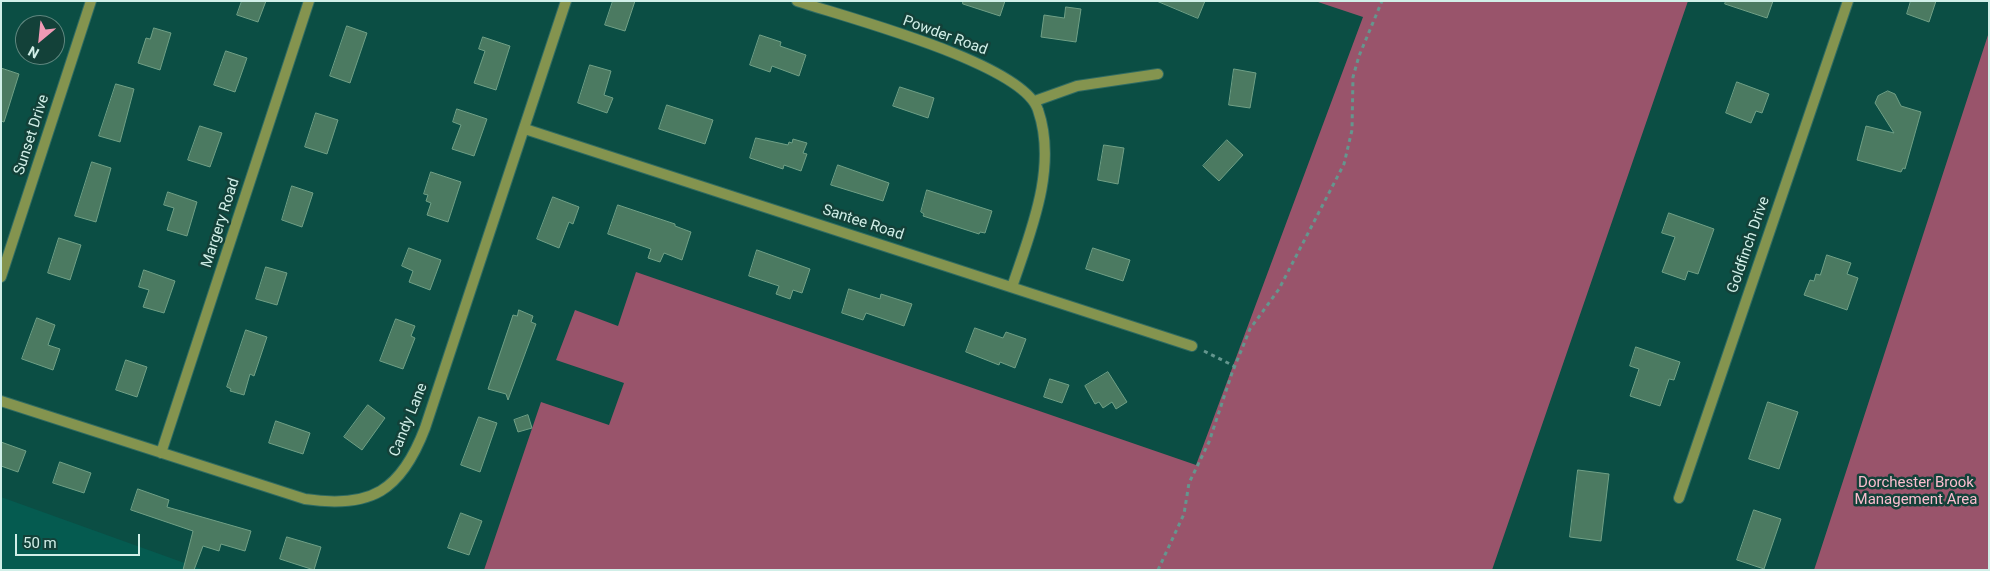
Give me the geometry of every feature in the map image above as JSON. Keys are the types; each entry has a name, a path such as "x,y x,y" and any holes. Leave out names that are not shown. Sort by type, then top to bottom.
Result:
{"street":[{"name":"Sunset Drive","path":"1,277 91,1"},
{"name":"Margery Road","path":"161,453 309,1"},
{"name":"Candy Lane","path":"1,401 290,495 336,502 367,498 392,484 410,461 422,437 566,1"},
{"name":"Powder Road","path":"797,1 960,55 1007,78 1034,101"},
{"name":"Goldfinch Drive","path":"1679,498 1848,1"},
{"path":"1012,287 1042,182 1043,137 1041,119 1034,101 1077,86 1158,74"},
{"name":"Santee Road","path":"525,128 1192,346"}],"path":[{"path":"1158,570 1184,514 1189,483 1209,442 1234,366 1253,322 1279,289 1344,164 1352,130 1353,76 1359,56 1382,1"},
{"path":"1192,346 1234,366"}],"shaded area":[{"path":"1,497 204,570 1,570"}],"green space":[{"path":"1315,1 1688,1 1492,570 484,570 541,402 609,425 624,383 556,360 575,310 618,326 636,272 1196,465 1363,17"},
{"name":"Dorchester Brook Management Area","path":"1989,32 1989,570 1814,570 1817,561"}],"building":[{"path":"242,1 266,1 258,22 237,15"},
{"path":"613,1 635,1 625,31 605,25"},
{"path":"963,1 1005,1 1000,16 963,4"},
{"path":"1157,1 1205,1 1198,18"},
{"path":"1726,1 1773,1 1767,18 1725,4"},
{"path":"1911,1 1936,1 1929,22 1907,14"},
{"path":"1066,7 1081,9 1076,42 1041,37 1044,15 1064,18"},
{"path":"347,26 367,33 350,83 330,76"},
{"path":"154,28 171,33 160,70 138,63 146,38 150,39"},
{"path":"760,35 781,42 780,46 806,55 799,76 772,66 770,72 750,65"},
{"path":"483,37 510,46 496,90 474,83 485,51 479,49"},
{"path":"226,51 247,58 235,92 214,85"},
{"path":"590,65 611,71 604,95 613,98 607,113 578,103"},
{"path":"1,68 19,74 4,122 1,121"},
{"path":"1234,69 1256,73 1250,108 1229,105"},
{"path":"1737,82 1769,94 1762,113 1756,111 1751,123 1726,113"},
{"path":"116,84 134,89 120,142 99,136"},
{"path":"900,87 934,98 928,118 893,106"},
{"path":"1888,91 1895,94 1901,106 1921,112 1905,169 1903,168 1901,172 1857,160 1866,126 1894,133 1875,103 1878,96"},
{"path":"667,105 713,120 705,144 659,129"},
{"path":"457,109 487,119 474,156 452,149 461,125 453,122"},
{"path":"316,113 338,120 327,154 305,147"},
{"path":"200,126 222,133 210,167 188,160"},
{"path":"756,138 788,145 789,142 792,143 793,139 807,143 803,153 807,154 801,171 784,165 783,169 750,158"},
{"path":"1227,140 1243,155 1219,181 1203,166"},
{"path":"1104,145 1124,148 1118,184 1098,180"},
{"path":"92,162 111,168 96,222 75,216"},
{"path":"838,165 889,183 883,201 831,185"},
{"path":"431,172 461,182 448,222 427,215 431,203 426,201 428,195 424,194"},
{"path":"292,186 313,193 302,227 282,220"},
{"path":"927,190 992,211 985,233 980,232 979,234 923,216 924,214 921,212"},
{"path":"168,192 197,202 187,236 167,230 174,208 164,205"},
{"path":"553,197 579,207 573,224 569,222 559,248 537,239"},
{"path":"618,205 675,224 675,226 691,232 682,260 664,253 660,262 648,258 651,249 608,234"},
{"path":"1669,213 1714,229 1698,274 1688,271 1685,280 1662,272 1675,237 1662,233"},
{"path":"59,238 81,245 70,280 48,273"},
{"path":"409,248 441,260 430,290 409,282 413,271 402,266"},
{"path":"1093,248 1130,260 1123,281 1086,269"},
{"path":"757,250 810,269 802,293 793,290 790,299 776,294 779,286 749,276"},
{"path":"1827,255 1851,263 1847,274 1858,278 1847,310 1804,295 1810,280 1814,281 1816,274 1820,275"},
{"path":"266,267 287,273 277,305 256,299"},
{"path":"144,270 175,281 164,313 143,307 149,290 139,287"},
{"path":"849,289 880,299 881,294 912,304 904,326 866,313 863,320 842,313"},
{"path":"519,310 533,316 531,322 536,324 508,400 506,394 488,389 513,315 517,316"},
{"path":"37,318 55,325 48,345 60,349 53,370 22,359"},
{"path":"396,319 415,326 411,336 415,338 403,369 380,361"},
{"path":"975,328 1003,338 1006,332 1026,339 1015,368 1000,362 999,365 966,352"},
{"path":"246,330 267,337 254,376 250,374 244,395 230,391 231,389 227,387"},
{"path":"1636,347 1680,362 1674,380 1669,379 1660,406 1630,396 1639,369 1630,366"},
{"path":"126,360 147,367 137,397 116,390"},
{"path":"1108,372 1127,402 1116,409 1112,402 1103,408 1099,402 1095,404 1085,386"},
{"path":"1050,379 1069,385 1062,403 1044,397"},
{"path":"1768,402 1798,412 1779,469 1749,459"},
{"path":"368,405 385,418 362,450 344,437"},
{"path":"528,415 532,428 518,432 514,420"},
{"path":"479,417 497,423 480,472 461,465"},
{"path":"276,421 310,433 303,454 269,443"},
{"path":"1,442 26,451 18,472 1,466"},
{"path":"60,462 91,473 84,493 53,483"},
{"path":"1578,470 1609,474 1601,541 1570,537"},
{"path":"138,489 169,500 167,507 251,531 245,551 221,544 219,551 203,546 194,570 183,570 193,531 131,510"},
{"path":"1754,510 1781,519 1764,569 1737,560"},
{"path":"461,513 482,521 469,555 448,548"},
{"path":"287,537 321,547 314,570 280,559"}]}
